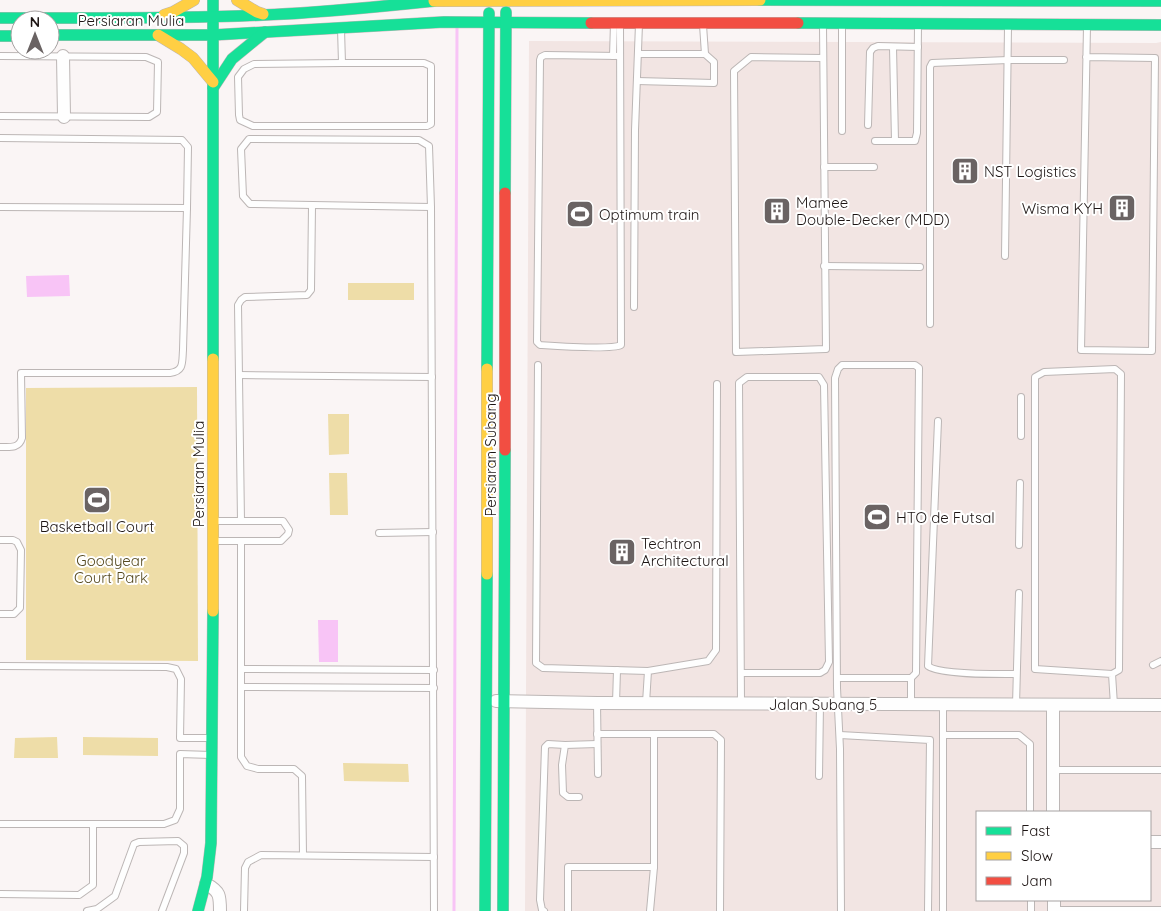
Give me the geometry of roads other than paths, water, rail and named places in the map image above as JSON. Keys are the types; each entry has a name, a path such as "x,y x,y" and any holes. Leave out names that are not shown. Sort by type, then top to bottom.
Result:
{"street":[{"path":"152,18 173,12 194,0"},
{"name":"Persiaran Mulia","path":"198,911 206,884 211,843 213,541 212,0"},
{"path":"237,0 266,15"},
{"path":"0,18 152,18 266,15 442,0 681,3 844,0 1161,1"},
{"name":"Persiaran Subang","path":"485,911 489,0"},
{"name":"Persiaran Subang","path":"503,911 506,0"},
{"name":"Persiaran Mulia","path":"60,36 212,35 444,22 639,23 681,20 702,23 1161,25"},
{"path":"158,35 194,58 213,85 232,59 265,32"},
{"path":"63,56 64,117"},
{"name":"Jalan Subang 5","path":"486,701 646,704 1161,705"},
{"path":"1053,705 1053,811"},
{"path":"206,884 214,888 218,893 220,911"}],"lane":[{"path":"341,10 342,63"},
{"path":"617,23 620,345 617,347 540,346 537,342 540,60 544,55 617,56"},
{"path":"634,306 635,130 639,23"},
{"path":"702,23 705,54"},
{"path":"823,24 824,58 824,266 826,349 736,352 734,71 751,57 824,58"},
{"path":"842,24 842,131"},
{"path":"875,141 915,141 917,133 918,24"},
{"path":"1005,256 1008,24"},
{"path":"1086,57 1154,58 1152,351 1081,350 1086,57 1087,25"},
{"path":"868,124 870,52 878,46 918,47"},
{"path":"893,47 895,141"},
{"path":"636,81 714,83 714,62 705,54 638,54"},
{"path":"0,56 146,57 158,62 157,112 148,117 0,116"},
{"path":"930,324 930,68 932,63 1064,60"},
{"path":"342,63 424,63 431,66 431,124 426,126 253,126 240,120 238,77 244,69 254,64 342,63"},
{"path":"0,138 182,140 188,147 188,208 183,350 180,369 170,373 22,373 22,438 17,446 0,447"},
{"path":"431,207 250,204 243,196 242,150 249,139 419,140 429,146 431,207 434,911"},
{"path":"824,167 874,167"},
{"path":"242,521 238,305 240,300 246,297 307,295 311,290 312,206"},
{"path":"0,207 188,208"},
{"path":"824,266 920,267"},
{"path":"538,365 536,663 543,668 648,670 708,661 716,650 717,384"},
{"path":"838,678 911,678 916,673 919,368 914,365 842,365 838,369 835,378 838,704 840,735 841,911"},
{"path":"1115,370 1121,374 1119,670 1112,674 1035,669 1035,378 1044,372 1115,370"},
{"path":"239,375 432,377"},
{"path":"741,674 820,673 825,670 829,662 824,385 819,378 747,377 739,383 741,704"},
{"path":"1020,436 1021,397"},
{"path":"938,421 928,666 932,670 945,672 1016,674"},
{"path":"1019,545 1020,482"},
{"path":"213,521 278,520 283,522 288,530 288,534 281,541 213,541"},
{"path":"379,534 433,532"},
{"path":"0,540 13,540 17,542 22,550 20,608 14,614 0,614"},
{"path":"242,541 240,757 247,766 258,769 294,769 302,776 303,855"},
{"path":"1016,705 1019,593"},
{"path":"1153,665 1161,661"},
{"path":"0,666 167,667 176,669 180,679 180,738 212,738"},
{"path":"241,669 434,670"},
{"path":"616,703 617,670"},
{"path":"646,704 648,670"},
{"path":"1112,674 1114,705"},
{"path":"911,678 911,704"},
{"path":"241,687 434,688"},
{"path":"597,703 598,774"},
{"path":"819,776 820,704"},
{"path":"943,705 943,911"},
{"path":"597,734 714,734 721,740 720,911"},
{"path":"650,911 654,867 654,734"},
{"path":"840,735 930,740 928,911"},
{"path":"943,735 1019,735 1030,744 1030,811"},
{"path":"544,911 542,910 540,900 546,748 548,744 597,744"},
{"path":"565,745 562,765 563,793 579,798"},
{"path":"0,824 164,824 175,820 180,809 180,754 212,755"},
{"path":"1053,770 1161,770"},
{"path":"0,894 79,895 93,885 93,824"},
{"path":"87,911 96,909 115,896 134,844 140,842 178,841 184,846 184,853 162,911"},
{"path":"244,911 244,868 248,862 261,855 434,857"},
{"path":"568,911 568,866 654,867"},
{"path":"1054,907 1161,910"}],"waterway":[{"path":"454,911 457,28"}],"place":[{"name":"NST Logistics","path":"965,171"},
{"name":"Wisma KYH","path":"1122,208"},
{"name":"Mamee Double-Decker (MDD)","path":"777,211"},
{"name":"Optimum train","path":"580,214"},
{"name":"Basketball Court","path":"97,500"},
{"name":"HTO de Futsal","path":"877,517"},
{"name":"Techtron Architectural","path":"622,552"}],"park label":[{"name":"Goodyear Court Park","path":"111,568"}]}
